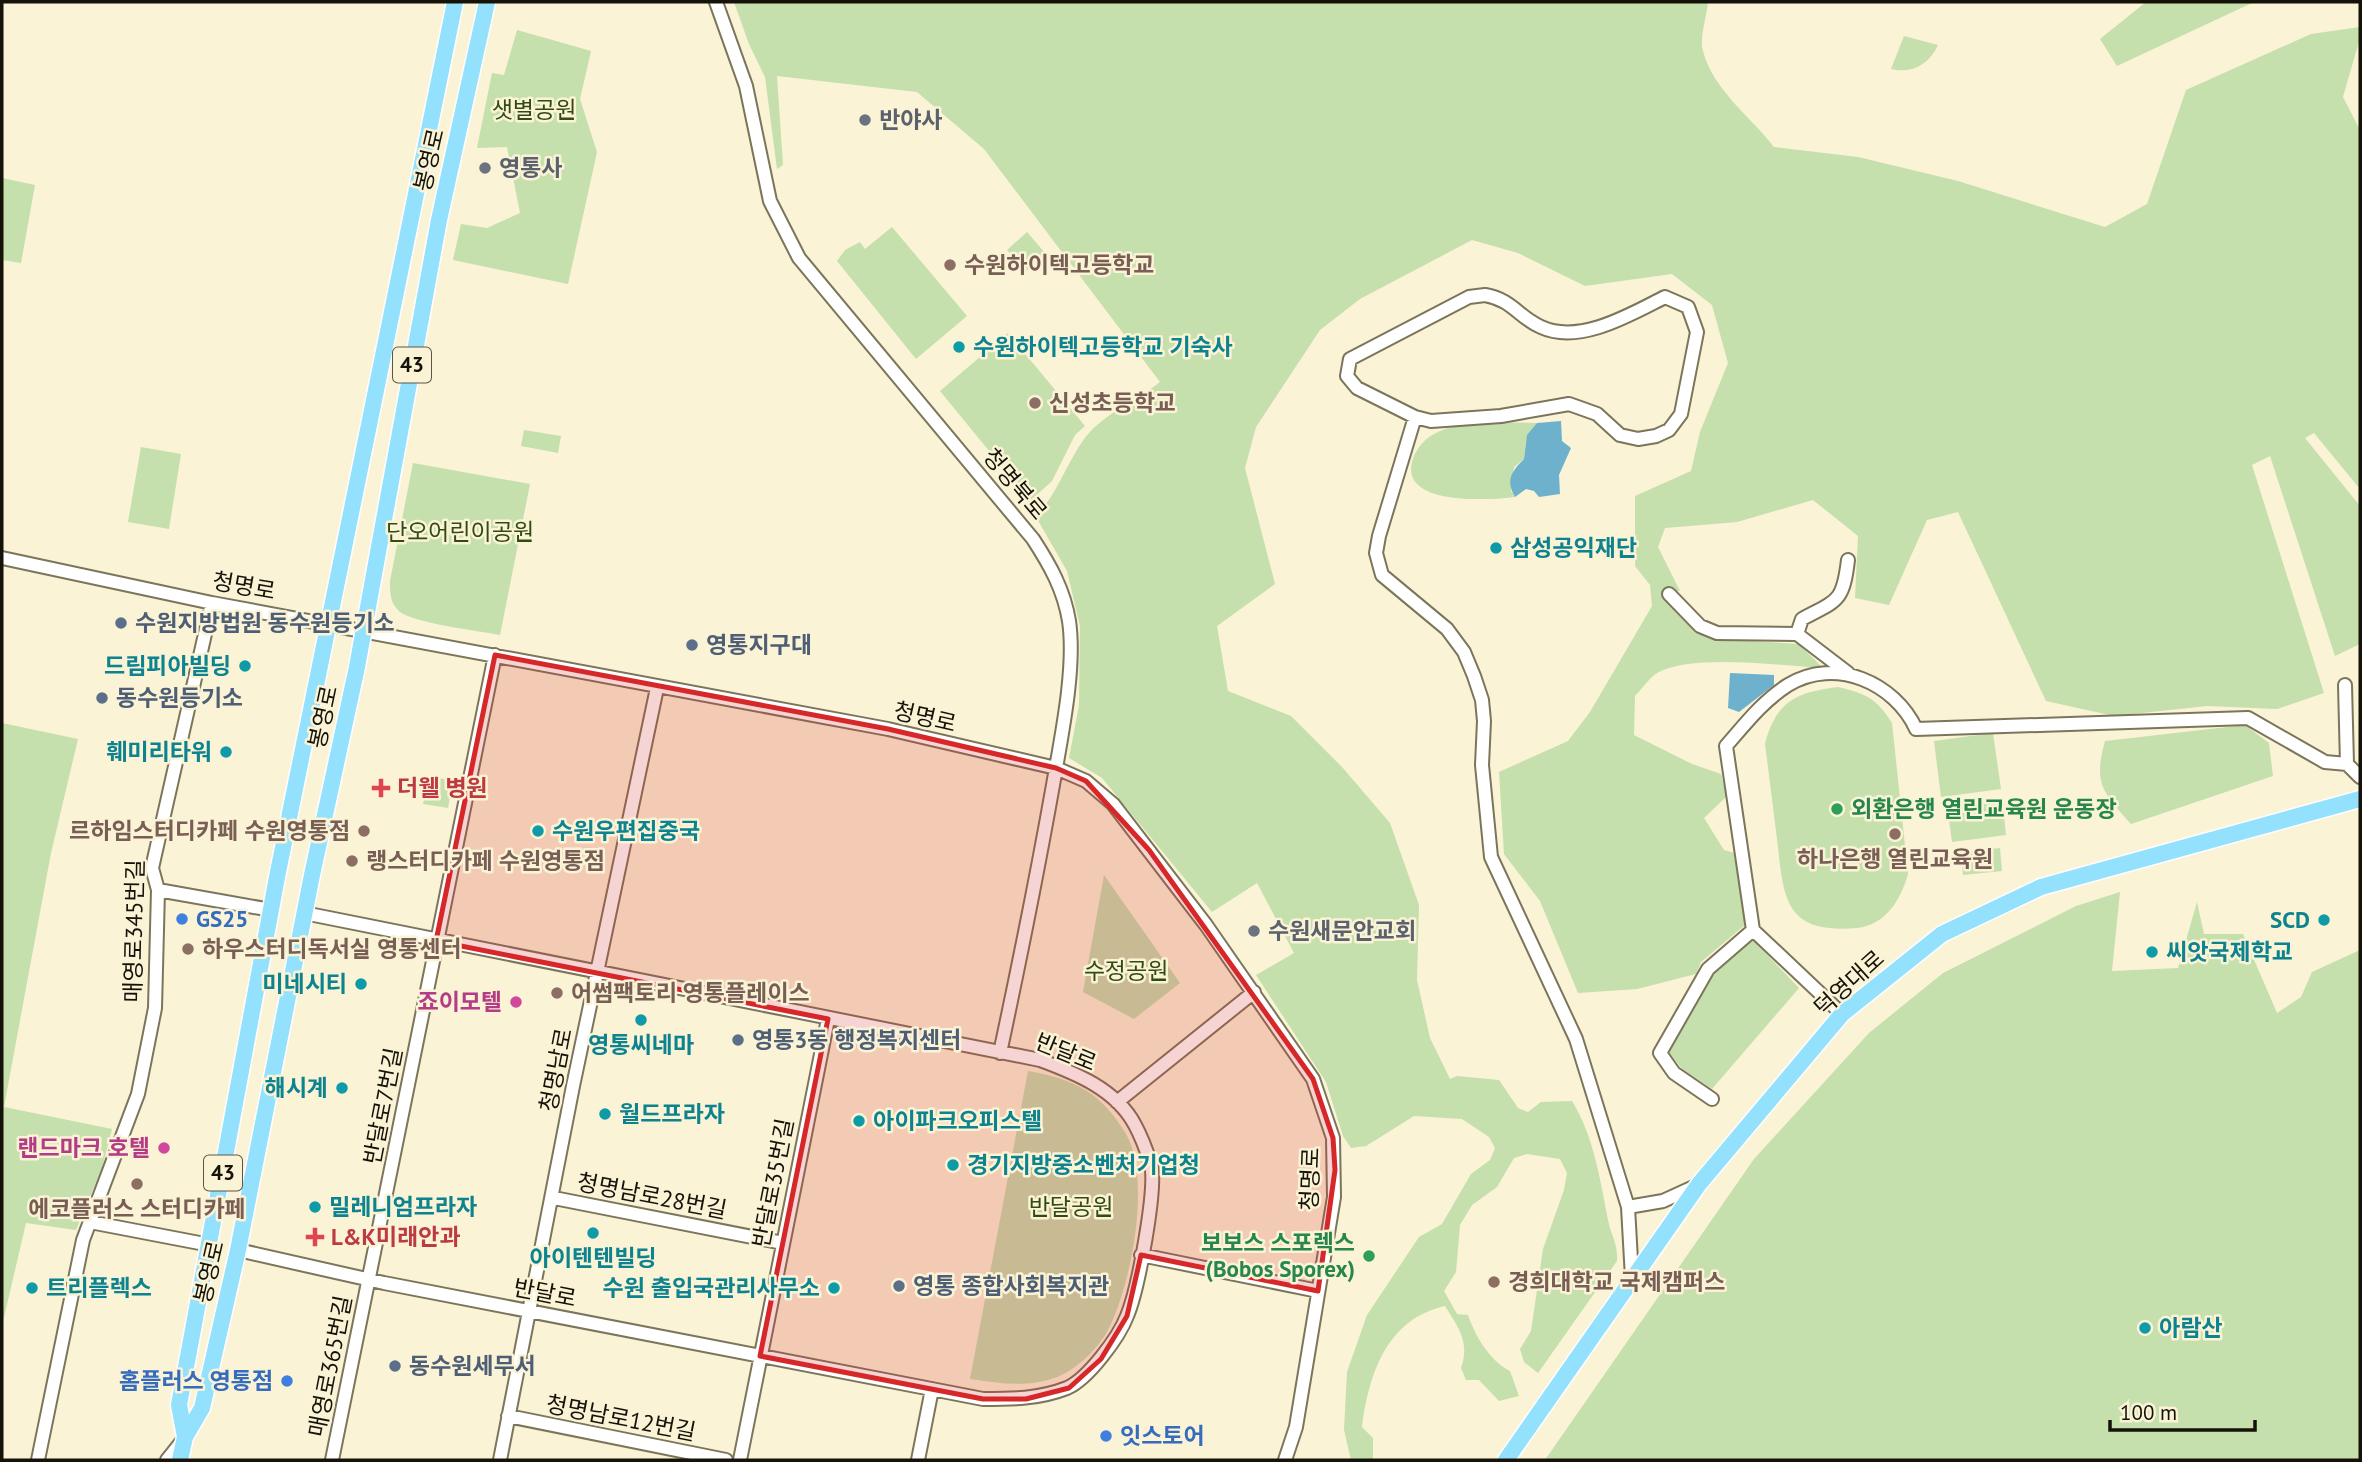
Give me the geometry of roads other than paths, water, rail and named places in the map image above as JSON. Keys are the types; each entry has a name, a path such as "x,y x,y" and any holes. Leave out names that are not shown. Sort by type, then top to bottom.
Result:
{"main road":[{"name":"봉영로","path":"185,1437 179,1405 271,909 455,2"},
{"name":"봉영로","path":"180,1460 185,1437 202,1408 238,1250 363,629 439,220 487,2"},
{"name":"덕영대로","path":"1506,1460 1699,1184 1842,1014 1942,934 2041,887 2360,799"}],"street":[{"name":"청명북로","path":"716,2 746,86 770,201 799,258 1025,530 1050,564 1061,589 1069,623 1068,682 1056,768 1024,947 1000,1053"},
{"path":"1665,296 1689,307 1697,332 1681,414 1669,430 1656,436 1638,439 1620,435 1597,414 1569,404 1487,417 1431,421 1415,417 1357,388 1347,376 1350,359 1469,297 1501,298 1540,327 1563,333 1618,320 1665,296"},
{"path":"1415,417 1378,536 1376,553 1382,575 1447,629 1459,644 1475,676 1484,721 1482,765 1491,857 1576,1039 1628,1207 1632,1278"},
{"name":"청명로","path":"2,558 212,603 329,622 657,688 888,729 1056,768 1086,781 1114,804 1254,992 1313,1079 1333,1138 1334,1197 1296,1427 1285,1460"},
{"path":"1797,635 1802,618 1834,602 1845,589 1848,560"},
{"path":"1669,594 1700,626 1717,633 1797,635 1848,673 1872,682 1892,697 1908,710 1916,729 2248,718 2325,762 2347,764 2360,777"},
{"name":"매영로345번길","path":"38,1460 83,1240 96,1198 109,1173 138,1094 155,1008 158,890 152,868 212,603"},
{"name":"반달로7번길","path":"369,1279 495,655"},
{"path":"1842,1014 1753,930 1726,746 1763,703 1791,683 1816,676 1848,673"},
{"path":"2344,685 2347,764"},
{"name":"청명남로","path":"500,1460 657,688"},
{"path":"158,890 271,909"},
{"name":"반달로","path":"238,1250 369,1279 983,1399 1026,1399 1069,1388 1101,1359 1127,1316 1141,1255 1150,1209 1151,1166 1134,1123 1117,1101 1078,1074 1040,1060 304,914"},
{"path":"1712,1098 1674,1073 1660,1053 1709,969 1753,930"},
{"path":"1117,1101 1254,992"},
{"name":"반달로35번길","path":"740,1460 828,1018"},
{"path":"1628,1207 1663,1200 1699,1184"},
{"name":"청명남로28번길","path":"554,1198 783,1244"},
{"path":"90,1222 210,1245"},
{"path":"1141,1255 1318,1291"},
{"name":"매영로365번길","path":"332,1460 369,1279"},
{"path":"918,1460 932,1389"},
{"name":"청명남로12번길","path":"508,1416 726,1460"},
{"path":"167,1460 185,1437"},
{"path":"185,1437 188,1460"}],"water":[{"path":"1561,421 1562,441 1571,448 1559,475 1560,494 1539,497 1534,491 1526,489 1515,497 1510,481 1513,472 1524,459 1527,435 1537,423"},
{"path":"1730,673 1774,675 1774,685 1739,712 1728,708"}],"place":[{"name":"반야사","path":"865,120"},
{"name":"영통사","path":"485,168"},
{"name":"수원하이텍고등학교","path":"950,265"},
{"name":"수원하이텍고등학교 기숙사","path":"959,347"},
{"name":"신성초등학교","path":"1035,403"},
{"name":"삼성공익재단","path":"1496,548"},
{"name":"수원지방법원 동수원등기소","path":"121,623"},
{"name":"영통지구대","path":"692,645"},
{"name":"드림피아빌딩","path":"245,666"},
{"name":"동수원등기소","path":"102,698"},
{"name":"훼미리타워","path":"226,752"},
{"name":"더웰 병원","path":"381,788"},
{"name":"외환은행 열린교육원 운동장","path":"1837,809"},
{"name":"르하임스터디카페 수원영통점","path":"364,831"},
{"name":"수원우편집중국","path":"538,831"},
{"name":"하나은행 열린교육원","path":"1895,834"},
{"name":"랭스터디카페 수원영통점","path":"352,861"},
{"name":"GS25","path":"182,919"},
{"name":"SCD","path":"2324,920"},
{"name":"수원새문안교회","path":"1254,931"},
{"name":"하우스터디독서실 영통센터","path":"188,949"},
{"name":"씨앗국제학교","path":"2152,952"},
{"name":"미네시티","path":"361,984"},
{"name":"어썸팩토리 영통플레이스","path":"557,993"},
{"name":"죠이모텔","path":"516,1002"},
{"name":"영통씨네마","path":"641,1020"},
{"name":"영통3동 행정복지센터","path":"738,1040"},
{"name":"해시계","path":"342,1088"},
{"name":"월드프라자","path":"605,1114"},
{"name":"아이파크오피스텔","path":"859,1121"},
{"name":"랜드마크 호텔","path":"164,1148"},
{"name":"경기지방중소벤처기업청","path":"953,1165"},
{"name":"에코플러스 스터디카페","path":"137,1184"},
{"name":"밀레니엄프라자","path":"315,1207"},
{"name":"아이텐텐빌딩","path":"593,1233"},
{"name":"L&K미래안과","path":"315,1237"},
{"name":"보보스 스포렉스 (Bobos Sporex)","path":"1369,1256"},
{"name":"경희대학교 국제캠퍼스","path":"1494,1282"},
{"name":"영통 종합사회복지관","path":"899,1286"},
{"name":"트리플렉스","path":"32,1288"},
{"name":"수원 출입국관리사무소","path":"834,1288"},
{"name":"아람산","path":"2145,1328"},
{"name":"동수원세무서","path":"395,1366"},
{"name":"홈플러스 영통점","path":"287,1381"},
{"name":"잇스토어","path":"1106,1436"}],"park label":[{"name":"샛별공원","path":"534,110"},
{"name":"단오어린이공원","path":"460,532"},
{"name":"수정공원","path":"1126,971"},
{"name":"반달공원","path":"1071,1207"}]}
